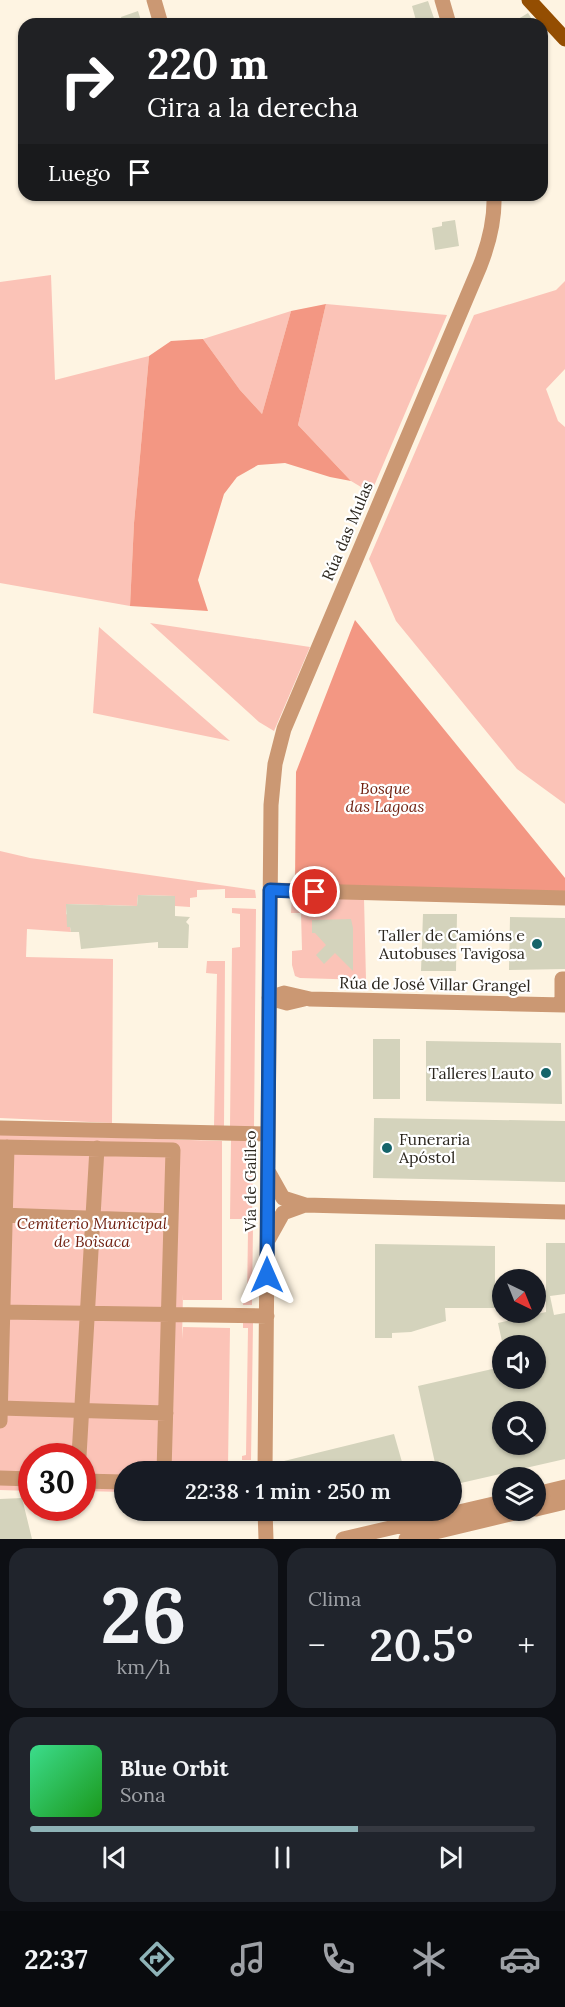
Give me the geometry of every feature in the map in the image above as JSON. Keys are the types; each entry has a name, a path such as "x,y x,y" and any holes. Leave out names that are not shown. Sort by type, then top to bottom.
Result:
{"main road":[{"path":"529,0 546,18"},
{"path":"548,21 565,39"}],"street":[{"path":"154,0 159,18"},
{"path":"442,0 446,18"},
{"name":"Rúa das Mulas","path":"270,890 272,784 284,729 483,258 494,219 494,201"},
{"path":"270,890 565,898"},
{"name":"Vía de Galileo","path":"265,1461 267,1242 278,1209 268,1195 270,890"},
{"path":"270,966 281,982 304,999"},
{"path":"564,1005 562,979 565,979"},
{"name":"Rúa de José Villar Grangel","path":"269,998 284,993 304,999 564,1005"},
{"path":"268,1026 283,1010 304,999"},
{"path":"0,1128 268,1134"},
{"path":"0,1421 3,1147 173,1150 164,1461"},
{"path":"80,1443 97,1148"},
{"path":"268,1171 278,1209"},
{"path":"268,1195 278,1209"},
{"path":"278,1209 304,1205 565,1212"},
{"path":"2,1215 171,1221"},
{"path":"1,1312 267,1316"},
{"path":"0,1408 166,1413"},
{"path":"0,1479 18,1479"},
{"path":"96,1481 114,1482"},
{"path":"546,1492 565,1487"},
{"path":"546,1507 565,1502"},
{"path":"343,1539 492,1504"},
{"path":"406,1539 492,1518"},
{"path":"265,1521 266,1539"}],"green space":[{"path":"51,275 55,380 149,356 134,523 130,606 0,583 0,282"},
{"path":"565,281 565,369 546,389 558,421 565,427 565,804 517,769 396,621 369,559 474,315 556,290"},
{"path":"326,304 447,315 371,493 351,481 298,425"},
{"path":"326,304 298,425 351,481 285,463 258,465 237,477 224,494 198,580 208,611 130,606 134,523 149,356 171,341 203,339 240,390 262,414 291,311"},
{"path":"291,311 262,414 240,390 203,339"},
{"name":"Bosque das Lagoas","path":"355,620 565,878 565,894 295,884 296,772"},
{"path":"150,623 310,647 274,731 259,722"},
{"path":"99,627 230,741 93,713"},
{"path":"0,851 30,858 255,890 256,898 225,898 225,889 197,890 197,897 190,898 190,907 175,906 175,896 138,895 137,906 67,904 66,914 71,932 27,929 26,957 113,959 112,1123 0,1118"},
{"path":"292,895 364,898 366,980 295,976 292,951 302,950 301,913 291,913"},
{"path":"232,908 256,909 254,1128 230,1127 232,948 240,947 240,914 232,913"},
{"path":"207,961 225,961 224,1127 214,1127 217,974 206,973"},
{"name":"Cemiterio Municipal de Boisaca","path":"0,1134 222,1141 222,1300 183,1300 183,1294 182,1339 183,1327 230,1328 228,1461 114,1461 114,1492 96,1491 96,1443 18,1443 18,1491 0,1490"},
{"path":"231,1140 253,1140 252,1219 230,1219"},
{"path":"244,1226 253,1226 252,1305 243,1305 243,1301 247,1301 248,1231 244,1230"},
{"path":"243,1323 253,1323 251,1460 242,1460 242,1456 246,1455 248,1328 243,1328"}],"building":[{"path":"428,1 434,18 415,18 412,6"},
{"path":"138,11 140,18 121,18"},
{"path":"528,13 531,18 520,18"},
{"path":"455,220 459,246 435,250 432,228 442,226 442,222"},
{"path":"138,895 175,896 175,916 190,917 186,922 189,925 188,948 158,948 158,942 81,949 79,932 71,932 70,927 67,927 66,904 137,906"},
{"path":"423,914 457,914 456,971 421,971"},
{"name":"Taller de Camións e Autobuses Tavigosa","path":"510,917 565,918 565,969 509,970"},
{"path":"351,919 353,971 335,953 324,964 316,955 326,945 315,933 312,933 312,920"},
{"path":"373,1039 400,1039 400,1099 373,1099"},
{"path":"426,1041 561,1043 562,1104 426,1101"},
{"path":"374,1118 565,1121 565,1182 373,1178"},
{"path":"546,1243 565,1243 565,1294 550,1296 554,1315 565,1313 565,1459 530,1467 492,1467 492,1476 462,1483 462,1461 435,1461 418,1386 492,1369 492,1389 546,1389 546,1335 501,1335 498,1323 546,1323"},
{"path":"375,1244 495,1246 495,1269 492,1269 492,1308 445,1308 446,1321 411,1332 392,1333 392,1338 375,1338"},
{"path":"394,1434 402,1461 284,1461"},
{"path":"18,1498 18,1521 28,1521 32,1539 0,1539 0,1499"}],"place":[{"name":"Taller de Camións e Autobuses Tavigosa","path":"537,944"},
{"name":"Talleres Lauto","path":"546,1073"},
{"name":"Funeraria Apóstol","path":"387,1148"}],"route":[{"path":"267,1275 270,890 315,892"}]}
